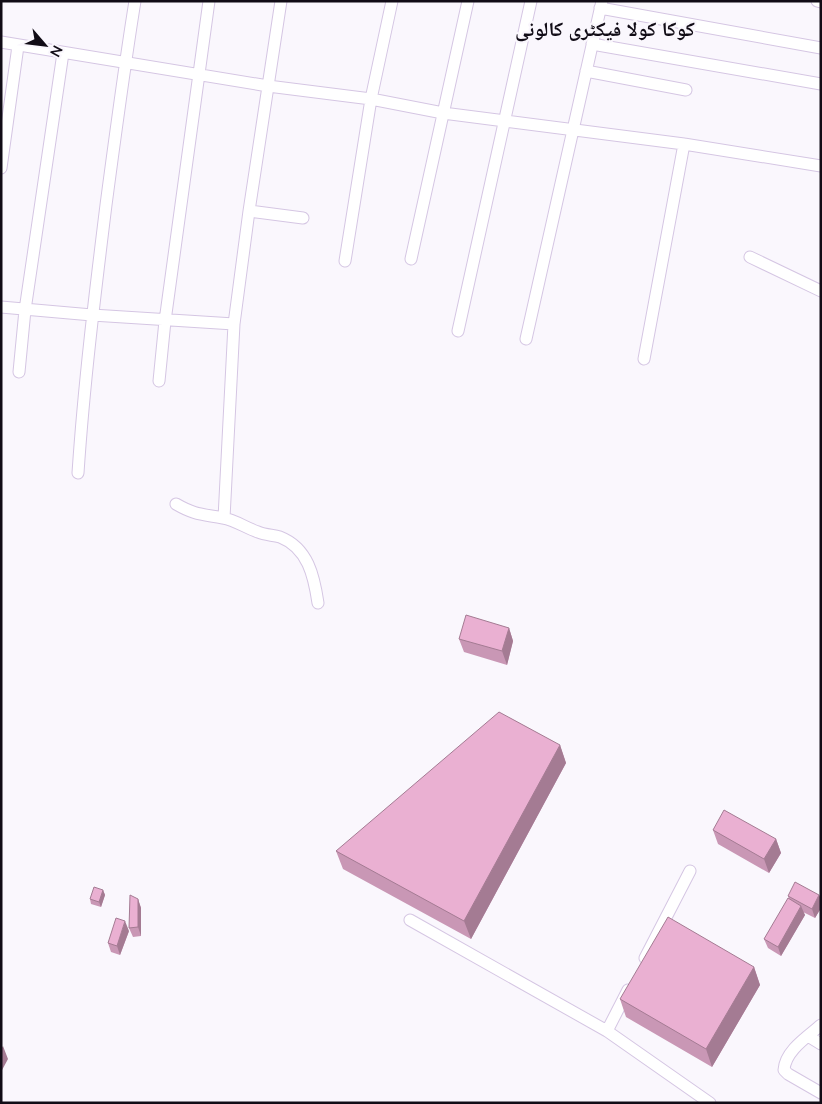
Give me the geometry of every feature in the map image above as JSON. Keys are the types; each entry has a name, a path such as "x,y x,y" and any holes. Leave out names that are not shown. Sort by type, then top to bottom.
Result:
{"street":[{"path":"78,473 92,315 135,1"},
{"path":"160,381 165,321 209,1"},
{"path":"224,518 234,324 281,1"},
{"path":"345,261 371,99 392,1"},
{"path":"411,259 468,1"},
{"path":"458,332 531,1"},
{"path":"817,1 821,2"},
{"path":"526,339 601,4 821,48"},
{"path":"1,42 268,86 371,99 443,113 684,144 821,166"},
{"path":"592,44 821,84"},
{"path":"1,168 18,46"},
{"path":"19,372 25,310 63,53"},
{"path":"586,71 686,90"},
{"path":"644,359 684,144"},
{"path":"249,211 303,218"},
{"path":"750,257 821,291"},
{"path":"1,307 165,321 234,324"},
{"path":"176,504 191,513 224,518 259,533 278,536 292,542 304,554 314,580 318,603"},
{"path":"607,1031 690,871"},
{"path":"410,920 607,1031 710,1103"},
{"path":"821,1025 784,1060 784,1070 821,1094"},
{"path":"808,1036 821,1044"}],"building":[{"path":"466,615 509,628 502,651 459,639"},
{"path":"499,712 560,745 464,921 336,851"},
{"path":"724,810 776,839 764,859 713,830"},
{"path":"795,882 819,895 812,909 788,896"},
{"path":"94,887 103,890 99,902 90,899"},
{"path":"130,895 138,899 138,927 129,928"},
{"path":"788,898 801,906 778,947 764,939"},
{"path":"668,917 754,967 706,1049 620,999"},
{"path":"116,918 125,921 117,946 108,943"}],"district":[{"name":"کوکا کولا فیکٹری کالونی","path":"605,29"}]}
